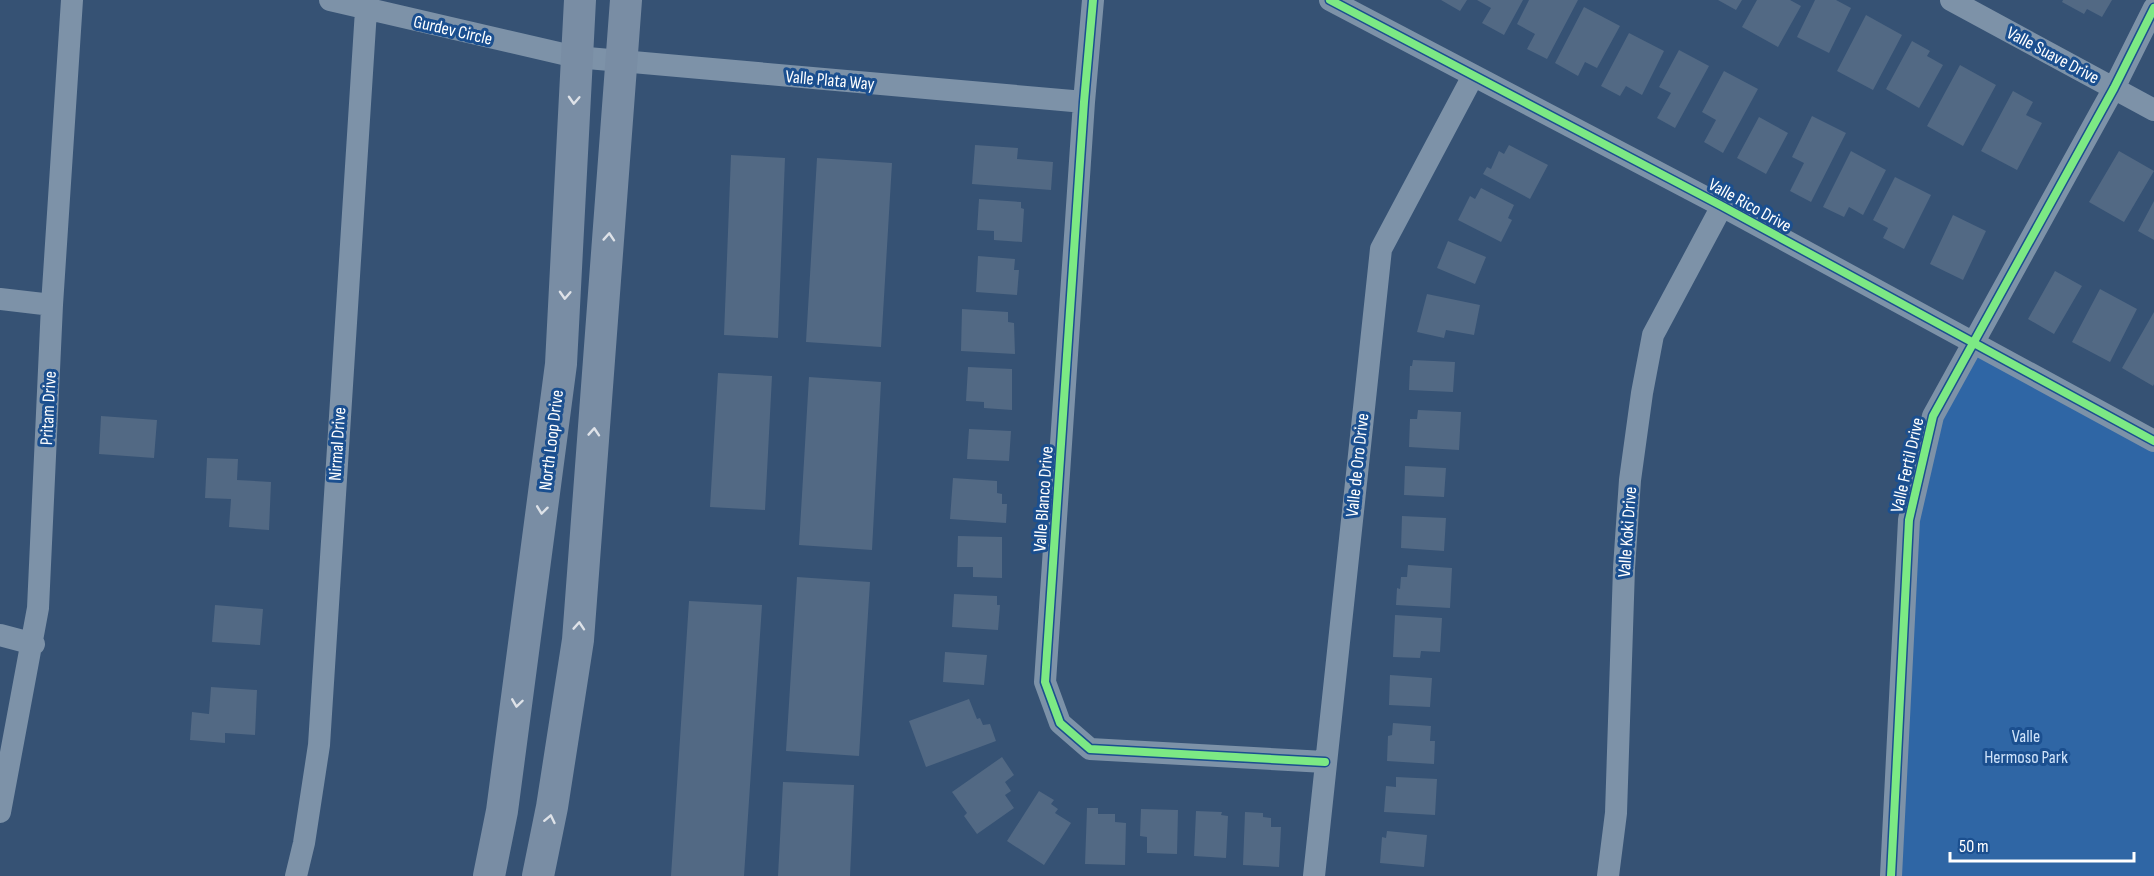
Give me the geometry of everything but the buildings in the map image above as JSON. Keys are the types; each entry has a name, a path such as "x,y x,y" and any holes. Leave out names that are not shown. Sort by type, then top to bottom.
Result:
{"main road":[{"name":"North Loop Drive","path":"489,876 502,811 561,364 580,0"},
{"path":"538,876 552,807 578,640 626,0"}],"street":[{"name":"Pritam Drive","path":"0,812 34,644 38,608 52,305 72,0"},
{"name":"Gurdev Circle","path":"330,0 576,57"},
{"name":"Valle Blanco Drive","path":"1093,0 1084,102 1045,682 1060,723 1090,749 1325,762"},
{"name":"Valle Rico Drive","path":"1330,0 1722,206 2154,441"},
{"name":"Valle Suave Drive","path":"1951,0 2154,110"},
{"name":"Valle Fertil Drive","path":"1891,876 1909,520 1933,416 2114,88 2154,8"},
{"name":"Nirmal Drive","path":"296,876 304,843 319,745 366,10"},
{"name":"Valle Plata Way","path":"576,57 1084,102"},
{"name":"Valle de Oro Drive","path":"1314,876 1381,249 1473,76"},
{"name":"Valle Koki Drive","path":"1608,876 1616,813 1630,480 1642,393 1653,335 1722,206"},
{"path":"0,299 52,305"},
{"path":"0,634 34,644"}],"green space":[{"name":"Valle Hermoso Park","path":"1972,344 2154,441 2154,876 1891,876 1909,520 1933,416"}],"cycle path":[{"path":"1093,0 1084,102 1045,682 1060,723 1090,749 1325,762"},
{"path":"1330,0 1722,206 2154,441"},
{"path":"1891,876 1909,520 1933,416 2114,88 2154,8"}]}
